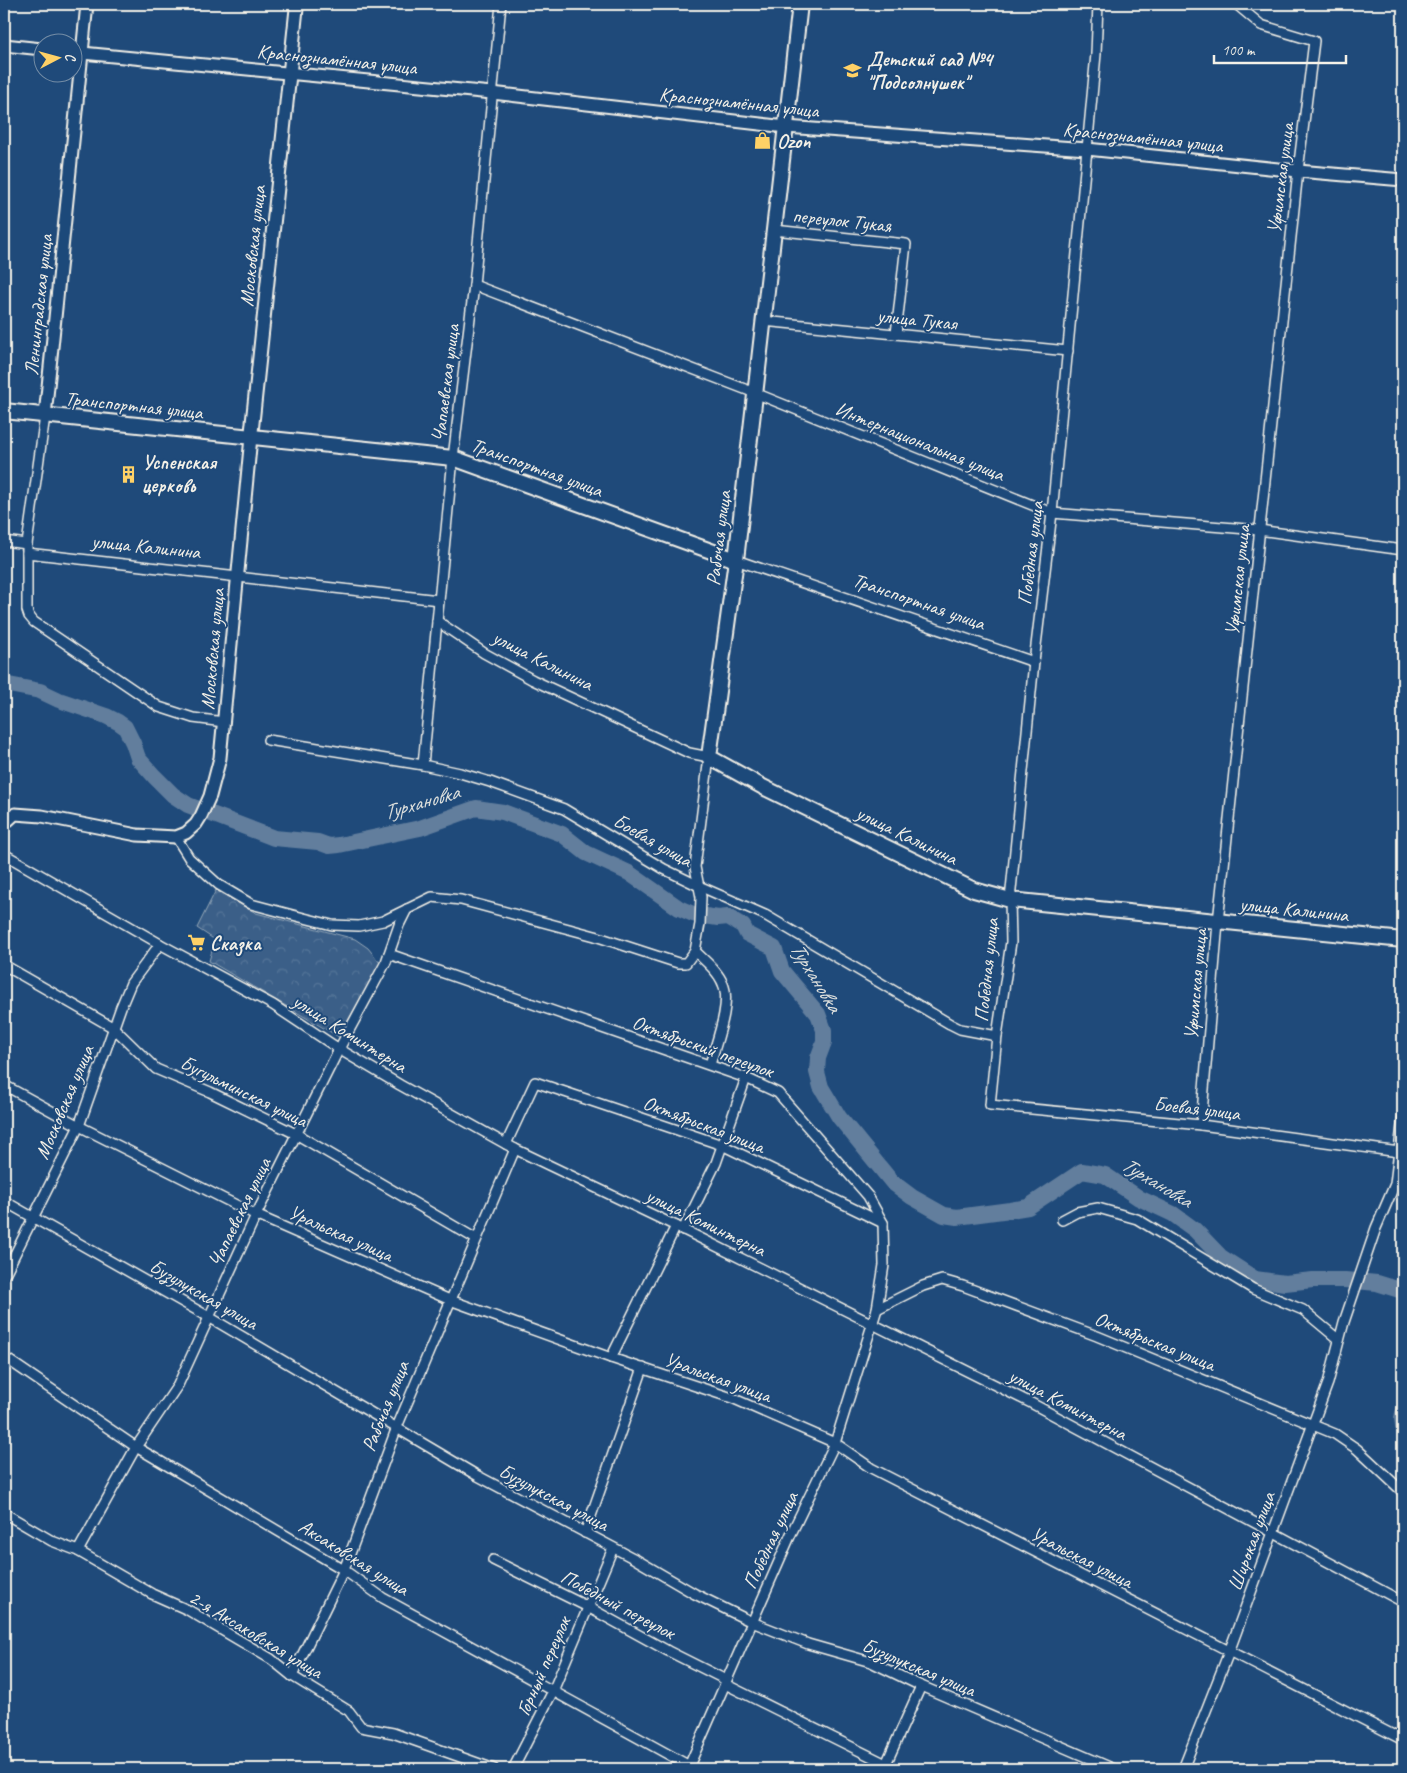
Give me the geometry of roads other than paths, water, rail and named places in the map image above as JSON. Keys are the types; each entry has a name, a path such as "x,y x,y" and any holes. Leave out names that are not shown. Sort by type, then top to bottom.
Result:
{"main road":[{"name":"Московская улица","path":"251,437 297,4"},
{"name":"Рабочая улица","path":"709,757 736,560 800,4"},
{"name":"Транспортная улица","path":"4,412 453,458 736,560"},
{"name":"улица Калинина","path":"709,757 763,787 974,890 1010,900 1403,940"}],"street":[{"name":"Ленинградская улица","path":"81,32 87,4"},
{"name":"Чапаевская улица","path":"423,766 453,458 474,285 501,4"},
{"name":"Победная улица","path":"990,1104 996,1036 1010,942 1010,900 1034,662 1052,513 1088,149 1098,4"},
{"name":"Уфимская улица","path":"1201,1125 1218,922 1298,171 1314,40 1261,25 1236,4"},
{"path":"4,45 32,48"},
{"name":"Краснознамённая улица","path":"82,53 492,93 786,127 1088,149 1403,180"},
{"name":"Ленинградская улица","path":"74,82 45,416 27,548 27,610 34,622 159,707 193,718 224,722"},
{"name":"переулок Тукая","path":"774,230 906,244 896,334"},
{"name":"Интернациональная улица","path":"474,285 755,393 1052,513 1259,530 1403,550"},
{"name":"улица Тукая","path":"763,321 1068,351"},
{"name":"Московская улица","path":"176,837 196,824 201,816 210,796 220,758 251,437"},
{"name":"улица Калинина","path":"4,541 27,548 439,600"},
{"name":"Транспортная улица","path":"736,560 1034,662"},
{"name":"улица Калинина","path":"438,622 484,653 533,680 689,753 709,757"},
{"name":"Боевая улица","path":"268,740 460,773 564,809 664,869 765,915 950,1024 960,1029 996,1036"},
{"name":"Рабочая улица","path":"695,951 700,924 701,897 695,867 709,757"},
{"path":"4,824 9,814 42,816 137,835 176,837 189,858 219,885 251,904 332,924 359,926 383,921 432,897 461,900 595,936 678,963 686,963 695,951 716,972 724,985 723,1017 710,1065"},
{"name":"улица Коминтерна","path":"4,854 160,944 273,1005 339,1049 515,1149 680,1228 1031,1403 1403,1602"},
{"name":"Чапаевская улица","path":"78,1551 136,1447 178,1385 256,1215 389,954 399,925 408,908"},
{"name":"Московская улица","path":"4,1276 79,1126 131,983 160,944"},
{"name":"Октябрьский переулок","path":"389,954 710,1065 746,1078 778,1093 868,1196 883,1223 884,1265 877,1309 871,1324"},
{"name":"Бугульминская улица","path":"4,965 114,1028 156,1069 210,1092 296,1134 476,1239"},
{"path":"611,1358 716,1163 746,1078"},
{"name":"Октябрьская улица","path":"506,1144 535,1082 722,1146 883,1223"},
{"name":"Уральская улица","path":"4,1084 79,1126 256,1215 450,1300 611,1358 732,1398 835,1443 871,1468 1403,1740"},
{"name":"Боевая улица","path":"990,1104 1201,1125 1399,1152"},
{"path":"1399,1186 1399,1152 1403,1117"},
{"name":"Рабочая улица","path":"292,1676 344,1570 397,1427 515,1149"},
{"name":"Широкая улица","path":"1183,1769 1229,1652 1328,1383 1344,1322 1376,1228 1399,1186"},
{"name":"Бузулукская улица","path":"4,1201 209,1317 478,1476 695,1594 752,1622 808,1644 871,1662 921,1686 1114,1769"},
{"path":"1062,1220 1077,1212 1098,1208 1137,1219 1252,1289 1303,1310 1340,1340"},
{"name":"Октябрьская улица","path":"877,1309 923,1286 942,1280 949,1282 1097,1336 1335,1434 1357,1449 1403,1492"},
{"name":"Победная улица","path":"692,1768 752,1622 791,1534 835,1443 871,1324"},
{"name":"Аксаковская улица","path":"4,1357 136,1447 344,1570 383,1598 692,1768"},
{"path":"585,1533 642,1368"},
{"name":"2-я Аксаковская улица","path":"4,1513 52,1540 78,1551 152,1594 188,1610 271,1659 292,1676 349,1711 361,1727 393,1733 494,1769"},
{"name":"Горный переулок","path":"513,1769 552,1691 613,1548"},
{"name":"Победный переулок","path":"493,1560 588,1607 887,1767"},
{"path":"887,1767 921,1686"}],"waterway":[{"name":"Турхановка","path":"4,684 40,691 118,722 125,727 138,758 173,795 188,805 274,838 318,842 329,846 339,845 420,828 476,808 503,812 562,834 586,853 629,873 679,908 693,914 718,918 728,917 743,926 747,934 774,948 782,971 818,1014 824,1030 824,1042 818,1058 817,1072 821,1087 839,1117 892,1182 912,1197 944,1215 957,1217 1028,1207 1082,1171 1105,1175 1139,1198 1173,1214 1195,1230 1221,1257 1255,1279 1285,1283 1313,1280 1345,1280 1377,1283 1403,1291"},
{"name":"Турхановка","path":"1403,1413 1403,1427"}],"place":[{"name":"Детский сад №4 \"Подсолнушек\"","path":"853,71"},
{"name":"Ozon","path":"763,141"},
{"name":"Успенская церковь","path":"128,474"},
{"name":"Сказка","path":"196,943"}]}
